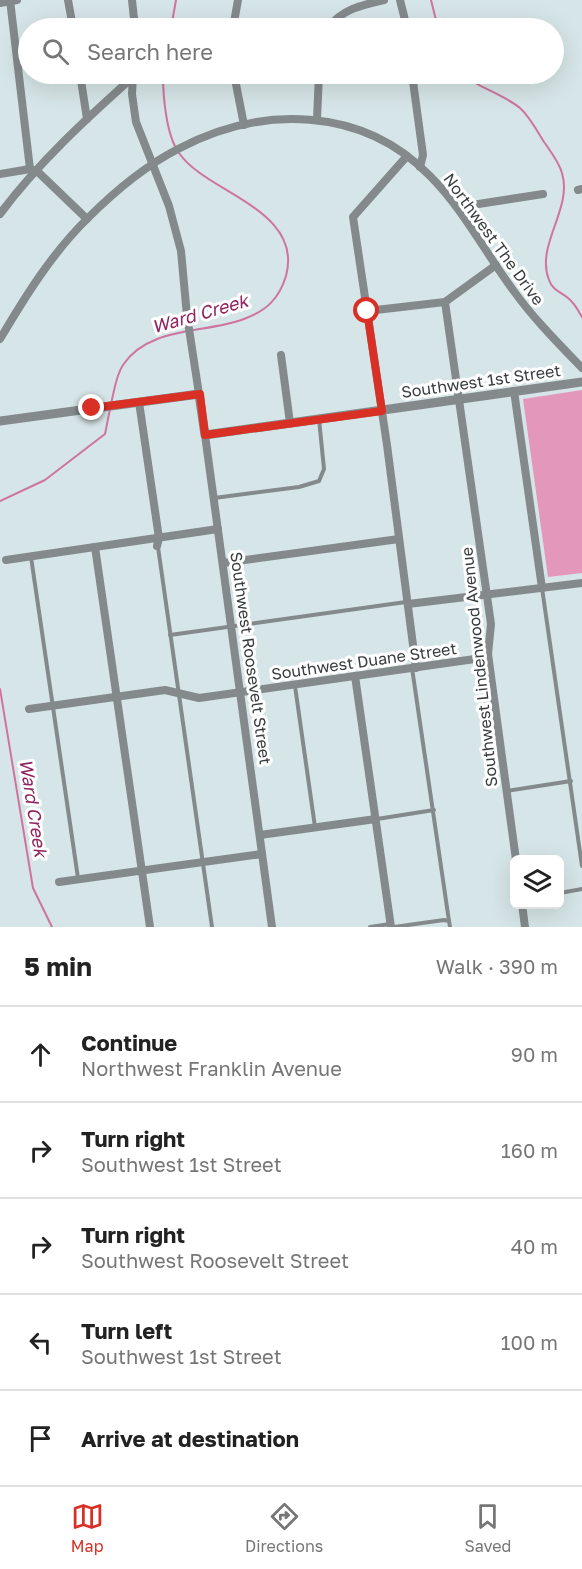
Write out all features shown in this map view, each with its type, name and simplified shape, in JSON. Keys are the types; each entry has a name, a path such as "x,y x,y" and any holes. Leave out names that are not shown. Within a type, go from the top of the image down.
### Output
{"street":[{"path":"0,3 12,0 18,49"},
{"path":"69,0 72,18"},
{"path":"132,0 134,18"},
{"path":"234,18 238,0"},
{"path":"337,18 349,10 384,0"},
{"path":"400,0 404,18"},
{"path":"22,84 33,170 87,219"},
{"path":"82,84 87,119"},
{"path":"0,214 33,170 124,84"},
{"path":"0,421 200,394 175,227 134,115 133,84"},
{"path":"236,84 244,125"},
{"path":"317,119 319,84"},
{"path":"413,84 423,155 420,167"},
{"name":"Northwest The Drive","path":"0,339 45,269 87,219 153,164 194,141 244,125 286,119 317,119 364,130 407,156 430,176 459,210 530,312 582,368"},
{"path":"407,156 353,218 382,411 414,668"},
{"path":"0,174 33,170"},
{"path":"459,210 472,205 543,195"},
{"path":"367,311 445,302 496,265"},
{"name":"Southwest Lindenwood Avenue","path":"445,302 490,624 488,654 515,855"},
{"path":"281,355 290,423"},
{"name":"Southwest 1st Street","path":"205,435 582,382"},
{"path":"514,391 542,588"},
{"name":"Southwest Roosevelt Street","path":"200,394 272,927"},
{"path":"139,402 158,542"},
{"path":"6,560 95,547 158,542 218,529"},
{"path":"223,563 399,539"},
{"path":"95,547 150,927"},
{"path":"407,603 582,583"},
{"name":"Southwest Duane Street","path":"29,709 165,690 199,698 476,659 488,654"},
{"path":"355,676 392,926"},
{"path":"260,836 376,819"},
{"path":"59,882 262,854"},
{"path":"523,909 525,927"}],"lane":[{"path":"214,498 300,488 319,481 324,469 319,419"},
{"path":"158,542 212,927"},
{"path":"31,556 79,879"},
{"path":"542,588 582,866"},
{"path":"170,635 407,603"},
{"path":"414,668 450,927"},
{"path":"295,684 315,828"},
{"path":"506,791 571,781"},
{"path":"376,819 434,810"},
{"path":"564,892 582,890"},
{"path":"370,927 448,921"}],"shaded area":[{"path":"582,390 582,573 548,577 523,399"}],"waterway":[{"name":"Ward Creek","path":"173,18 176,0"},
{"path":"431,0 436,18"},
{"name":"Ward Creek","path":"111,404 121,369 134,352 162,337 228,324 252,316 271,303 280,291 286,276 288,253 281,234 267,218 192,167 179,153 168,126 164,84"},
{"path":"477,84 520,108 559,165 564,186 563,200 550,240 546,267 551,284 575,305 582,317"},
{"name":"Ward Creek","path":"0,501 45,480 105,434 110,409"},
{"name":"Ward Creek","path":"0,689 33,888 52,927"}],"route":[{"path":"92,408 200,394 205,435 382,411 367,311"}]}
